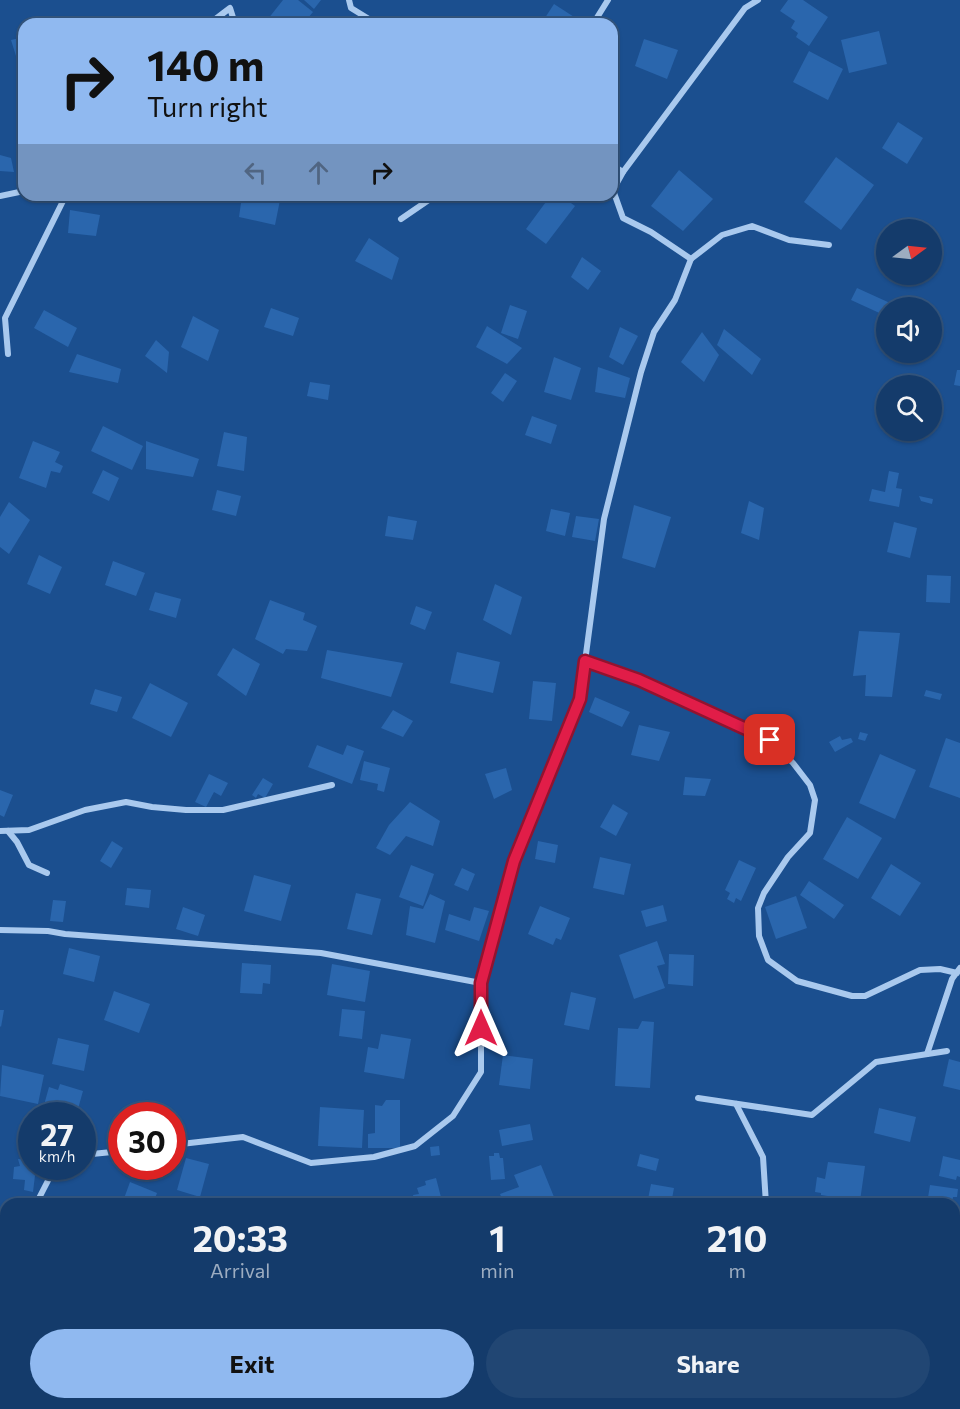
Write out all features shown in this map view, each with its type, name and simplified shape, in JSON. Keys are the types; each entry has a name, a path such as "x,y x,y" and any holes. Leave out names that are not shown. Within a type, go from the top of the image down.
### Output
{"street":[{"path":"348,0 351,8 366,18"},
{"path":"597,18 608,0"},
{"path":"618,181 745,8 758,0"},
{"path":"217,18 230,8 233,18"},
{"path":"618,169 623,172"},
{"path":"0,196 18,192"},
{"path":"8,354 5,318 63,201"},
{"path":"401,219 427,201"},
{"path":"617,201 623,218 651,232 691,259"},
{"path":"186,1143 243,1137 311,1163 374,1157 415,1146 453,1116 481,1072 481,983 514,861 580,699 604,519 640,372 654,332 675,300 691,259 722,236 752,226 789,240 829,245"},
{"path":"585,661 639,680 770,740 793,763 810,785 815,800 810,833 788,857 764,893 758,908 759,936 768,960 796,981 852,996 865,996 920,970 958,970"},
{"path":"0,831 29,830 85,810 126,802 186,810 223,810 332,785"},
{"path":"8,831 17,842 29,865 47,873"},
{"path":"0,930 48,931 321,953 481,983"},
{"path":"927,1054 952,979 958,970"},
{"path":"698,1098 812,1115 876,1062 947,1051"},
{"path":"735,1104 763,1157 766,1198"},
{"path":"39,1198 48,1180"}],"building":[{"path":"283,0 298,0 313,12 308,18 269,18"},
{"path":"304,0 321,0 314,9"},
{"path":"788,0 803,0 828,17 809,46 796,37 798,33 791,28 795,21 780,11"},
{"path":"554,4 576,18 545,18"},
{"path":"879,31 887,64 849,73 841,40"},
{"path":"18,38 18,56 16,56 11,40"},
{"path":"644,39 678,50 667,79 635,66"},
{"path":"809,51 843,69 828,100 793,82"},
{"path":"898,122 923,138 907,164 882,148"},
{"path":"0,155 11,158 14,172 0,171"},
{"path":"836,157 874,185 841,230 804,202"},
{"path":"679,170 713,199 683,231 651,206"},
{"path":"241,201 280,201 275,225 239,217"},
{"path":"547,201 568,201 575,206 546,244 526,229"},
{"path":"70,210 100,215 96,236 68,233"},
{"path":"369,238 399,258 392,280 355,261"},
{"path":"582,257 601,271 588,290 571,277"},
{"path":"857,288 877,297 876,311 851,300"},
{"path":"510,305 527,311 518,339 501,333"},
{"path":"271,308 299,318 293,336 264,327"},
{"path":"44,310 77,328 68,347 34,328"},
{"path":"193,316 219,330 208,361 181,347"},
{"path":"487,326 522,348 507,364 476,347"},
{"path":"620,327 638,336 623,365 609,357"},
{"path":"724,329 761,359 752,375 717,345"},
{"path":"702,332 719,355 704,382 681,362"},
{"path":"156,340 169,352 167,373 145,356"},
{"path":"77,354 121,369 118,383 69,372"},
{"path":"554,357 581,368 571,400 544,392"},
{"path":"598,367 630,378 625,398 595,392"},
{"path":"957,370 960,370 960,386 954,385"},
{"path":"505,373 517,381 503,402 491,393"},
{"path":"310,382 330,385 328,400 307,396"},
{"path":"532,416 557,425 551,444 525,435"},
{"path":"103,426 143,446 132,470 91,451"},
{"path":"224,432 247,437 244,471 217,466"},
{"path":"33,441 60,452 55,462 63,466 60,473 51,471 46,488 19,478"},
{"path":"146,441 199,459 193,477 146,469"},
{"path":"103,470 119,478 109,501 92,493"},
{"path":"889,471 899,473 896,488 902,489 899,507 869,501 872,489 885,492"},
{"path":"217,490 241,496 236,516 212,510"},
{"path":"919,496 933,499 932,504 921,501"},
{"path":"749,501 764,508 759,540 741,533"},
{"path":"9,502 30,520 9,554 0,547 0,517"},
{"path":"634,505 671,517 655,568 622,558"},
{"path":"551,509 570,513 565,536 546,531"},
{"path":"388,516 417,521 413,540 385,536"},
{"path":"576,516 599,519 595,541 572,537"},
{"path":"894,522 917,528 910,558 887,552"},
{"path":"39,555 62,567 50,594 27,584"},
{"path":"113,561 145,573 136,596 105,585"},
{"path":"927,575 951,576 950,603 926,602"},
{"path":"495,584 522,597 511,635 483,620"},
{"path":"155,592 181,599 176,618 149,610"},
{"path":"270,600 305,613 303,620 317,626 307,651 286,649 283,654 255,639"},
{"path":"416,606 432,612 425,630 410,624"},
{"path":"859,631 900,633 892,697 865,696 866,675 853,676"},
{"path":"233,648 260,664 246,696 217,675"},
{"path":"327,650 403,663 391,697 321,678"},
{"path":"457,652 500,662 493,693 450,683"},
{"path":"533,681 556,683 552,721 529,719"},
{"path":"150,683 188,703 171,737 132,718"},
{"path":"95,689 122,697 117,712 90,704"},
{"path":"926,690 942,694 940,700 924,696"},
{"path":"595,697 630,712 622,727 589,712"},
{"path":"393,710 413,721 403,737 381,728"},
{"path":"639,725 670,732 659,761 631,755"},
{"path":"860,732 868,734 865,741 858,739"},
{"path":"840,736 842,740 851,738 853,742 835,752 829,742"},
{"path":"946,738 960,743 960,798 929,787"},
{"path":"317,745 343,755 347,745 364,751 352,784 308,767"},
{"path":"880,754 916,770 895,819 859,803"},
{"path":"364,761 390,768 384,792 377,790 378,784 360,780"},
{"path":"506,768 512,790 494,799 485,774"},
{"path":"209,774 228,783 221,796 214,792 206,807 195,802"},
{"path":"685,777 711,779 705,796 683,795"},
{"path":"263,778 273,784 265,798 258,794 256,798 252,795"},
{"path":"0,790 13,795 4,817 0,815"},
{"path":"410,802 440,821 433,846 406,836 390,855 376,848 389,825"},
{"path":"613,804 628,813 616,836 600,827"},
{"path":"847,817 882,838 858,879 823,859"},
{"path":"112,841 123,848 111,868 100,861"},
{"path":"538,841 558,845 555,863 535,859"},
{"path":"600,857 631,864 624,895 593,888"},
{"path":"739,860 756,868 741,901 736,898 734,903 727,899 730,893 725,890"},
{"path":"891,864 921,883 900,916 871,898"},
{"path":"411,865 434,874 423,906 399,897"},
{"path":"462,868 475,874 468,891 454,885"},
{"path":"254,875 291,885 281,921 244,911"},
{"path":"809,881 844,905 834,919 800,895"},
{"path":"127,888 151,890 149,908 125,905"},
{"path":"356,893 381,899 372,935 347,929"},
{"path":"430,894 445,901 435,943 406,935 410,906 423,909"},
{"path":"796,896 807,928 776,939 765,907"},
{"path":"53,900 66,901 63,922 50,921"},
{"path":"663,905 667,921 646,927 641,911"},
{"path":"540,906 570,918 561,940 556,938 553,945 528,934"},
{"path":"183,907 205,915 198,936 176,929"},
{"path":"474,907 489,911 479,941 445,930 449,914 470,921"},
{"path":"657,941 665,964 657,966 665,988 634,999 619,955"},
{"path":"69,948 100,956 94,982 63,974"},
{"path":"669,954 694,955 693,986 668,984"},
{"path":"242,963 271,965 270,984 263,983 262,994 240,993"},
{"path":"332,964 370,971 365,1002 327,995"},
{"path":"114,991 150,1004 139,1033 104,1020"},
{"path":"571,992 596,998 589,1030 564,1025"},
{"path":"342,1009 365,1011 362,1039 339,1036"},
{"path":"0,1010 4,1010 1,1027 0,1026"},
{"path":"642,1021 654,1022 650,1088 615,1086 618,1028 638,1029"},
{"path":"381,1034 411,1039 404,1079 364,1072 368,1047 378,1049"},
{"path":"58,1038 89,1045 84,1071 52,1064"},
{"path":"503,1055 533,1059 530,1089 499,1085"},
{"path":"949,1059 960,1062 960,1090 943,1086"},
{"path":"2,1065 44,1075 38,1102 0,1096"},
{"path":"60,1084 83,1091 80,1102 45,1102 49,1087 58,1090"},
{"path":"386,1100 400,1100 400,1148 368,1148 368,1134 375,1133 375,1105 382,1106"},
{"path":"320,1107 364,1110 362,1148 318,1146"},
{"path":"879,1108 916,1117 910,1142 874,1133"},
{"path":"530,1124 533,1140 502,1146 499,1130"},
{"path":"439,1146 440,1155 431,1156 430,1147"},
{"path":"494,1153 499,1153 500,1158 503,1158 505,1179 491,1180 489,1156 494,1156"},
{"path":"640,1154 659,1159 656,1171 637,1166"},
{"path":"943,1156 960,1160 960,1177 957,1176 956,1180 939,1176"},
{"path":"186,1158 209,1164 200,1197 177,1190 180,1180 186,1180"},
{"path":"828,1162 865,1166 860,1198 840,1198 815,1192 817,1177 825,1179"},
{"path":"541,1165 554,1197 502,1198 500,1194 519,1187 514,1175"},
{"path":"18,1166 18,1179 13,1179 14,1167"},
{"path":"436,1178 441,1198 414,1198 413,1195 419,1194 417,1188 426,1185 425,1181"},
{"path":"25,1180 34,1180 33,1192 24,1190"},
{"path":"130,1182 157,1193 155,1198 124,1198"},
{"path":"651,1184 674,1188 672,1198 648,1198"},
{"path":"930,1185 958,1189 957,1197 928,1198"}],"route":[{"path":"481,1028 481,983 514,861 580,699 585,661 639,680 770,740"}]}
